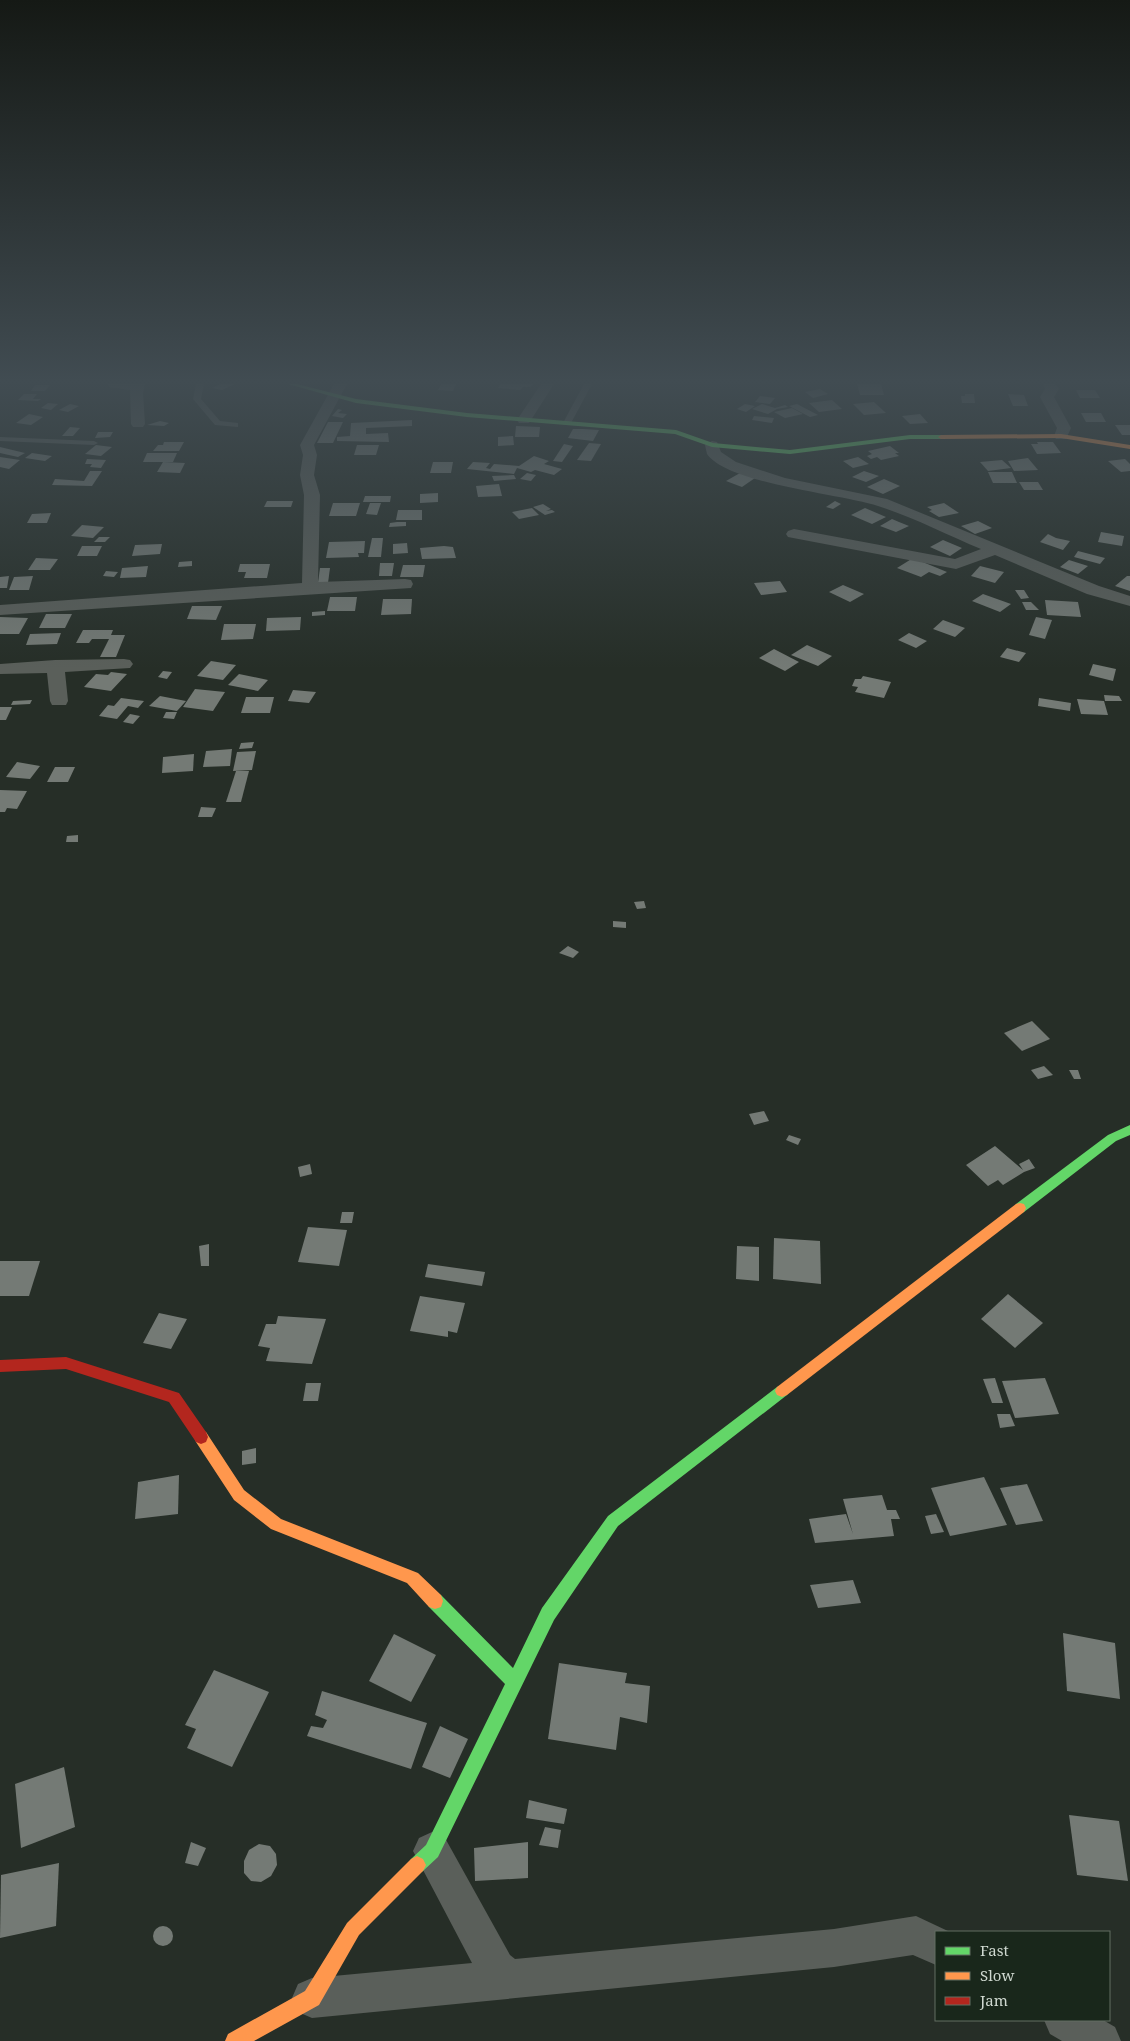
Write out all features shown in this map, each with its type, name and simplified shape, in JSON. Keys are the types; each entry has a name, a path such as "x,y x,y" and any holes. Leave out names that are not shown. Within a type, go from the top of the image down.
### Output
{"street":[{"path":"308,479 312,495 310,586"},
{"path":"774,479 882,502 1093,590 1130,601"},
{"path":"794,534 956,564 995,550"},
{"path":"0,610 136,602 310,586 405,584"},
{"path":"0,669 55,665 124,664"},
{"path":"55,665 58,701"},
{"path":"312,1998 353,1929 432,1851 548,1614 613,1521 1112,1138 1130,1130"},
{"path":"0,1366 66,1363 174,1398 239,1495 276,1524 412,1578 515,1682"},
{"path":"432,1851 496,1969 509,1979"},
{"path":"235,2041 312,1998 834,1948 916,1935 935,1945"},
{"path":"1066,2021 1100,2041"}],"building":[{"path":"55,479 84,481 85,479 97,479 92,486 52,485"},
{"path":"493,479 513,479 494,481"},
{"path":"729,479 753,479 742,487 726,481"},
{"path":"858,479 872,479 866,482"},
{"path":"883,479 900,486 883,494 867,487"},
{"path":"991,479 1015,479 1017,483 993,483"},
{"path":"1019,482 1038,482 1043,490 1024,490"},
{"path":"499,484 502,496 478,497 476,486"},
{"path":"438,493 438,502 420,503 420,494"},
{"path":"365,496 391,496 390,502 363,502"},
{"path":"267,501 293,501 291,507 264,507"},
{"path":"835,501 841,504 833,509 826,507"},
{"path":"333,503 360,503 356,516 329,516"},
{"path":"370,503 381,503 377,515 366,514"},
{"path":"944,503 959,513 939,517 929,511 932,510 927,507"},
{"path":"543,504 551,509 546,511 552,510 555,512 545,515 533,507"},
{"path":"532,508 539,515 519,519 512,512"},
{"path":"865,508 886,517 872,524 851,515"},
{"path":"398,510 422,510 422,520 396,520"},
{"path":"51,513 47,523 27,523 32,514"},
{"path":"892,519 909,526 896,532 880,526"},
{"path":"978,521 992,528 975,534 961,526"},
{"path":"406,522 406,526 389,527 390,523"},
{"path":"82,525 104,527 93,538 71,536"},
{"path":"1101,532 1124,536 1122,546 1098,542"},
{"path":"1048,534 1070,541 1063,550 1040,542"},
{"path":"99,537 110,537 105,542 94,542"},
{"path":"372,538 383,538 381,557 368,557"},
{"path":"943,540 962,548 950,556 930,547"},
{"path":"365,541 364,553 358,553 359,557 326,558 329,542"},
{"path":"407,543 408,553 393,554 393,544"},
{"path":"162,544 160,554 132,556 135,545"},
{"path":"82,546 102,546 97,556 77,556"},
{"path":"453,547 456,558 422,559 420,548"},
{"path":"1078,551 1105,558 1100,564 1074,557"},
{"path":"36,558 58,559 50,570 28,570"},
{"path":"913,558 947,572 940,576 929,572 921,577 897,568"},
{"path":"1069,560 1088,566 1078,574 1060,567"},
{"path":"192,561 192,566 178,567 179,562"},
{"path":"380,563 394,563 392,576 379,576"},
{"path":"240,564 270,564 267,578 244,578 246,572 238,572"},
{"path":"403,565 425,565 423,577 400,577"},
{"path":"148,566 146,577 120,578 122,568"},
{"path":"980,566 1004,572 995,583 971,576"},
{"path":"320,568 330,568 328,583 318,583"},
{"path":"106,571 118,572 114,577 103,576"},
{"path":"9,576 7,588 0,588 0,577"},
{"path":"33,576 29,590 9,590 14,577"},
{"path":"1127,576 1130,576 1130,591 1115,586"},
{"path":"780,581 787,592 761,595 754,583"},
{"path":"843,585 864,594 850,602 829,592"},
{"path":"1015,590 1024,590 1029,598 1021,599"},
{"path":"983,594 1011,604 1000,612 972,601"},
{"path":"330,597 357,597 355,611 327,611"},
{"path":"383,599 412,599 411,614 381,615"},
{"path":"1045,600 1078,602 1081,617 1047,615"},
{"path":"1022,602 1031,602 1039,610 1026,610"},
{"path":"192,606 222,606 216,620 187,619"},
{"path":"325,611 325,615 312,616 312,612"},
{"path":"46,614 72,614 65,628 39,628"},
{"path":"0,617 28,618 19,634 0,634"},
{"path":"301,617 300,630 266,631 267,618"},
{"path":"1036,617 1052,620 1045,639 1029,635"},
{"path":"943,620 965,628 955,637 933,629"},
{"path":"224,624 256,624 253,639 221,640"},
{"path":"83,630 113,630 111,635 125,635 116,657 100,657 109,639 92,639 89,643 76,643"},
{"path":"61,633 57,644 26,645 30,634"},
{"path":"909,633 927,641 916,648 898,640"},
{"path":"807,645 832,656 818,666 791,655"},
{"path":"1007,648 1026,653 1019,662 1000,657"},
{"path":"774,649 799,662 785,671 759,658"},
{"path":"211,661 236,665 223,680 197,676"},
{"path":"1093,664 1116,669 1113,681 1089,675"},
{"path":"163,671 172,672 167,679 158,677"},
{"path":"111,672 127,674 111,691 84,687 96,674 108,675"},
{"path":"239,674 268,680 258,691 228,685"},
{"path":"863,676 891,682 884,698 855,692 858,687 852,686 855,679 861,679"},
{"path":"195,689 225,692 213,711 183,707"},
{"path":"293,690 316,692 309,703 288,701"},
{"path":"1104,695 1119,696 1122,701 1105,701"},
{"path":"160,696 186,701 177,711 149,706"},
{"path":"246,697 274,697 270,713 241,713"},
{"path":"121,698 144,701 138,708 128,706 117,719 99,716 108,705 114,706"},
{"path":"1039,698 1071,703 1070,711 1038,706"},
{"path":"1077,699 1104,701 1108,715 1081,714"},
{"path":"32,700 30,704 11,705 13,701"},
{"path":"0,707 12,707 6,720 0,720"},
{"path":"166,712 177,712 174,719 163,718"},
{"path":"130,714 140,716 133,724 123,722"},
{"path":"254,742 252,748 239,749 241,743"},
{"path":"232,749 230,766 203,767 206,751"},
{"path":"256,751 252,770 233,771 237,752"},
{"path":"194,754 193,771 162,773 163,757"},
{"path":"17,762 40,766 30,779 6,777"},
{"path":"55,767 75,767 68,782 47,782"},
{"path":"236,771 249,771 241,802 226,802"},
{"path":"0,790 27,791 17,809 7,808 5,812 0,812"},
{"path":"201,807 216,808 212,817 198,817"},
{"path":"78,835 78,842 66,842 67,836"},
{"path":"644,901 646,908 637,909 634,902"},
{"path":"613,921 626,922 626,928 613,927"},
{"path":"568,946 579,952 573,958 559,953"},
{"path":"1032,1021 1050,1039 1022,1051 1004,1033"},
{"path":"1044,1066 1053,1075 1038,1079 1031,1070"},
{"path":"1069,1070 1078,1070 1081,1079 1074,1079"},
{"path":"764,1111 769,1121 754,1125 749,1114"},
{"path":"789,1135 801,1139 798,1145 786,1140"},
{"path":"995,1146 1023,1170 1019,1164 1029,1159 1035,1168 1024,1172 1003,1185 998,1180 988,1186 966,1165"},
{"path":"310,1164 312,1174 300,1177 298,1167"},
{"path":"342,1212 354,1212 352,1223 340,1223"},
{"path":"308,1227 347,1230 339,1266 298,1262"},
{"path":"774,1238 820,1241 821,1284 773,1279"},
{"path":"209,1244 209,1266 201,1266 199,1246"},
{"path":"737,1246 759,1247 759,1281 736,1279"},
{"path":"0,1261 40,1261 29,1296 0,1296"},
{"path":"428,1264 485,1272 482,1286 425,1277"},
{"path":"1008,1294 1043,1323 1015,1348 981,1319"},
{"path":"420,1296 465,1303 457,1333 448,1331 448,1337 410,1331"},
{"path":"159,1313 187,1319 171,1349 143,1343"},
{"path":"278,1316 326,1319 312,1364 266,1361 270,1348 258,1346 266,1324 276,1324"},
{"path":"995,1378 1003,1403 992,1403 983,1379"},
{"path":"1045,1378 1059,1414 1015,1418 1002,1381"},
{"path":"306,1383 321,1383 318,1401 303,1401"},
{"path":"997,1414 1010,1414 1015,1426 1000,1428"},
{"path":"256,1448 256,1463 242,1465 242,1451"},
{"path":"179,1475 178,1514 135,1519 138,1482"},
{"path":"984,1477 1007,1525 950,1536 931,1488"},
{"path":"1027,1484 1043,1521 1016,1525 1000,1488"},
{"path":"882,1495 887,1510 896,1510 900,1519 891,1519 894,1536 815,1543 809,1519 846,1514 853,1534 843,1499"},
{"path":"936,1514 944,1532 931,1534 925,1516"},
{"path":"853,1580 861,1603 818,1608 810,1585"},
{"path":"1063,1633 1115,1643 1120,1699 1067,1691"},
{"path":"394,1634 436,1655 411,1702 369,1681"},
{"path":"559,1663 627,1673 625,1683 650,1686 647,1723 620,1717 616,1750 548,1739"},
{"path":"214,1670 269,1692 232,1767 187,1748 196,1729 185,1725"},
{"path":"322,1691 427,1723 411,1769 307,1736 311,1726 323,1728 327,1720 315,1715"},
{"path":"440,1726 468,1739 450,1778 422,1767"},
{"path":"64,1767 75,1827 21,1848 15,1784"},
{"path":"529,1800 567,1809 564,1824 526,1818"},
{"path":"1069,1815 1119,1821 1128,1881 1077,1875"},
{"path":"545,1827 561,1830 558,1848 539,1845"},
{"path":"191,1842 206,1848 198,1866 185,1863"},
{"path":"528,1842 528,1878 475,1881 474,1848"},
{"path":"259,1844 270,1846 276,1854 277,1865 271,1876 261,1882 251,1881 244,1873 244,1861 249,1850"},
{"path":"59,1863 56,1926 0,1938 1,1875"},
{"path":"163,1926 170,1929 173,1936 170,1943 163,1946 156,1943 153,1936 156,1929"}],"traffic: fast":[{"path":"1020,1208 1112,1138 1130,1130"},
{"path":"417,1865 432,1851 548,1614 613,1521 782,1391"},
{"path":"435,1601 515,1682"}],"traffic: slow":[{"path":"782,1391 1020,1208"},
{"path":"201,1437 239,1495 276,1524 412,1578 435,1601"},
{"path":"235,2041 312,1998 353,1929 417,1865"}],"traffic: jam":[{"path":"0,1366 66,1363 174,1397 201,1437"}]}
